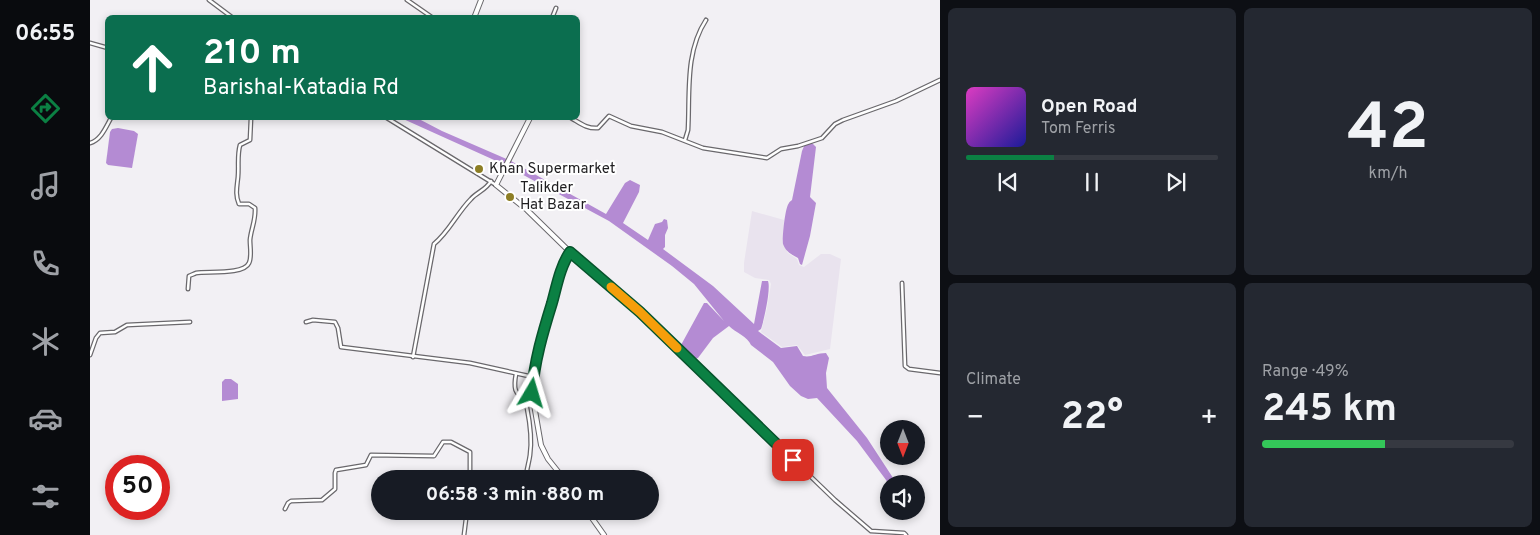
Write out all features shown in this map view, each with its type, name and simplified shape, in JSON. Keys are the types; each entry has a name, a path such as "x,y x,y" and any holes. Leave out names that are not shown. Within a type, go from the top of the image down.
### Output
{"main road":[{"path":"475,15 481,0"},
{"path":"529,120 496,185 527,210 570,252 558,278 533,377 532,393 541,445 548,459 557,470"},
{"path":"594,520 604,535"}],"street":[{"path":"209,0 229,15"},
{"path":"407,0 429,15"},
{"path":"553,15 556,8"},
{"path":"685,140 688,130 693,45 699,30 706,20"},
{"path":"90,43 105,47"},
{"path":"574,120 586,127 598,128 609,116 631,126 662,132 703,148 767,158 781,150 822,138 835,124 843,120 896,101 940,80"},
{"path":"90,143 96,142 110,120"},
{"path":"188,289 189,276 196,273 242,270 250,262 255,208 249,204 239,204 236,187 240,145 250,140 251,120"},
{"path":"390,120 496,185"},
{"path":"413,357 434,244 443,237 450,224 472,198 487,188 491,181"},
{"path":"570,252 640,312 835,500 871,531 904,533 906,535"},
{"path":"902,283 905,366 909,369 940,373"},
{"path":"306,322 313,320 334,322 338,328 341,347 470,363 533,377"},
{"path":"90,355 96,338 100,333 115,332 126,326 190,322"},
{"path":"516,374 514,386 516,394 526,405 528,414 530,454 527,470"},
{"path":"285,509 291,501 323,499 335,489 336,470 366,465 371,456 434,456 443,442 451,442 470,452 470,470"},
{"path":"464,535 466,520"}],"shaded area":[{"path":"405,120 421,120 511,161 606,214 625,183 630,180 640,185 639,192 623,223 648,240 655,224 662,222 664,219 667,220 668,228 663,249 713,286 754,324 762,281 768,281 769,291 765,312 761,329 758,331 781,348 797,346 803,356 826,353 829,358 826,373 827,388 867,438 880,458 880,465 885,465 891,475 882,475 857,441 817,398 808,399 801,396 790,386 773,362 729,326 713,338 698,358 695,359 687,355 681,345 704,303 707,303 724,321 694,284 609,221 503,164"},
{"path":"118,128 134,131 138,134 132,168 108,165 106,163 110,132 112,129"},
{"path":"812,143 816,147 810,197 816,203 802,265 798,258 784,247 783,230 786,210 792,200 802,151 805,144"},
{"path":"752,211 784,220 783,244 788,253 797,259 799,265 804,267 821,254 830,254 841,259 830,349 805,355 797,345 782,347 761,332 771,284 769,280 755,278 744,272"},
{"path":"225,379 231,379 238,384 238,399 222,401 222,382"}],"slow traffic":[{"path":"611,287 677,348"}],"place":[{"name":"Khan Supermarket","path":"479,169"},
{"name":"Talikder Hat Bazar","path":"510,197"}],"route":[{"path":"532,393 533,377 542,335 558,278 570,252 640,312 793,460"}]}
